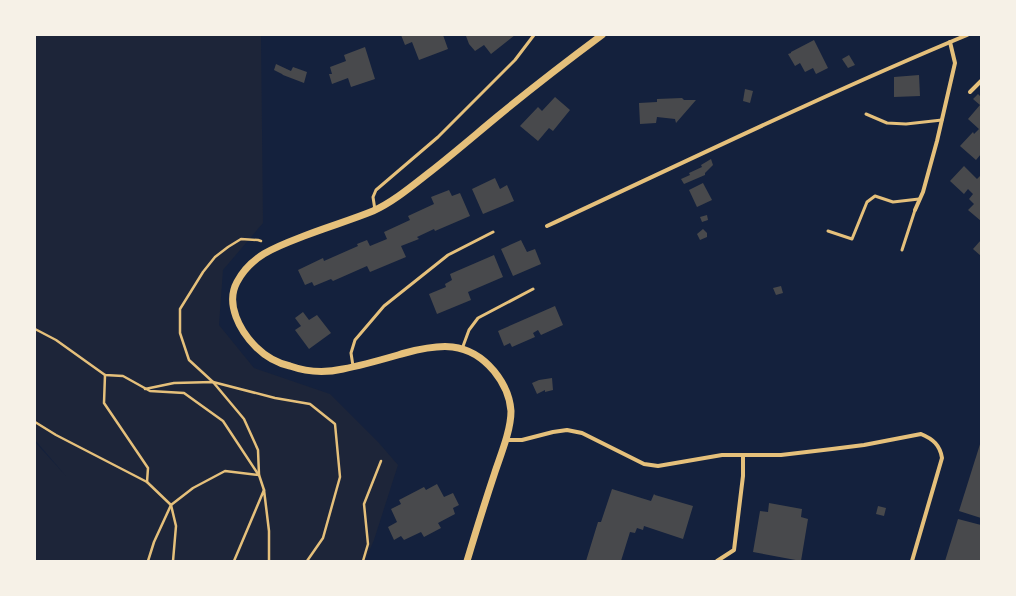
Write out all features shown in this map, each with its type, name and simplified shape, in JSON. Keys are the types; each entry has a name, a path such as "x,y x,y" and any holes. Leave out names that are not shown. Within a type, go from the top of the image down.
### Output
{"street":[{"path":"467,561 506,440 511,411 507,394 500,378 490,365 477,355 462,349 448,346 431,346 341,370 307,371 287,366 271,359 257,348 245,335 233,306 232,294 237,282 247,268 257,258 273,247 375,210 418,181 551,73 602,35"},
{"path":"547,226 967,35"},
{"path":"915,210 923,192 942,120 955,62 950,42"},
{"path":"970,92 981,80"},
{"path":"506,440 522,440 567,430 582,433 644,464 658,466 722,455 781,455 832,450 921,434 929,437 936,443 941,451 942,458 912,561"},
{"path":"717,561 734,550 743,476 743,455"}],"lane":[{"path":"375,210 372,198 376,190 438,137 488,85 515,60 534,35"},
{"path":"866,114 887,123 906,124 942,120"},
{"path":"828,231 852,239 867,202 874,196 893,202 919,200"},
{"path":"902,250 915,210"},
{"path":"353,367 351,353 355,340 384,306 448,255 493,232"},
{"path":"462,349 469,330 478,318 533,289"}],"path":[{"path":"258,475 258,450 244,419 213,382 189,360 180,333 180,309 203,272 215,257 228,246 241,239 258,240 273,247"},
{"path":"35,329 56,340 105,375 123,376 150,391 184,393 223,421 258,475 264,490 269,531 269,561"},
{"path":"105,375 104,404 148,468 148,482"},
{"path":"145,389 174,383 213,382 275,398 310,404 335,424 340,477 323,538 307,561"},
{"path":"35,422 148,482 171,505 176,526 173,561"},
{"path":"363,561 368,544 364,504 381,461"},
{"path":"148,561 154,542 171,505 194,488 225,471 258,475"},
{"path":"234,561 264,490"}],"shaded area":[{"path":"35,35 261,35 263,223 223,270 219,325 254,368 330,394 379,443 398,465 374,540 365,561 35,561 35,442 66,476 35,440"}],"building":[{"path":"401,35 443,35 448,49 419,60 412,42 405,45"},
{"path":"515,35 491,54 484,45 475,51 469,44 466,36"},
{"path":"814,40 828,68 816,74 813,68 805,72 800,63 795,66 788,54"},
{"path":"365,47 375,79 351,87 348,78 332,84 329,74 332,74 330,67 346,61 344,55"},
{"path":"849,55 855,65 848,68 842,59"},
{"path":"276,64 291,71 293,67 307,72 304,83 274,70"},
{"path":"919,75 920,96 894,97 894,77"},
{"path":"745,89 753,91 750,103 743,101"},
{"path":"978,94 981,97 981,154 976,160 960,146 973,132 974,134 979,129 968,119 980,105 973,99"},
{"path":"555,97 570,110 553,131 549,128 538,141 520,126 538,107 542,111"},
{"path":"682,98 684,100 696,100 676,123 675,119 657,117 656,123 640,124 639,103 657,102 657,99"},
{"path":"711,159 713,165 705,173 705,175 684,184 681,179 690,175 689,173 702,167 701,165"},
{"path":"964,166 977,179 981,175 981,221 968,210 974,204 969,199 973,194 968,189 964,194 950,181"},
{"path":"495,178 500,189 507,185 514,201 483,214 472,189"},
{"path":"703,183 712,200 697,207 689,190"},
{"path":"449,190 452,196 460,193 470,216 435,231 434,229 417,237 419,239 401,246 406,257 370,272 367,266 333,281 331,279 314,286 312,282 305,285 298,270 323,258 324,261 358,246 357,244 367,240 370,246 387,239 384,232 410,220 408,216 434,204 431,197"},
{"path":"707,215 708,220 702,222 700,217"},
{"path":"703,229 707,233 707,237 700,240 697,234"},
{"path":"521,240 527,252 535,249 541,264 513,276 501,249"},
{"path":"981,240 981,256 973,249"},
{"path":"494,255 503,277 468,292 471,300 437,314 429,294 446,287 445,284 452,280 450,274"},
{"path":"781,286 783,293 776,295 773,288"},
{"path":"555,306 563,325 541,335 538,330 533,333 535,337 512,347 510,343 504,346 498,331"},
{"path":"303,312 309,320 317,315 331,333 309,349 295,330 301,326 295,318"},
{"path":"552,378 553,390 545,392 545,390 537,394 532,383 539,380"},
{"path":"981,441 981,518 959,511"},
{"path":"437,484 444,497 453,493 459,505 453,508 455,514 438,523 441,528 424,537 421,532 404,540 401,536 394,540 388,527 397,522 391,509 401,504 399,500 424,487 426,490"},
{"path":"612,489 651,501 654,494 693,506 683,539 644,526 643,530 637,528 635,533 630,532 621,561 586,561 598,522 601,522"},
{"path":"769,503 802,509 801,517 808,519 801,561 753,552 760,511 768,512"},
{"path":"878,506 886,508 884,516 876,514"},
{"path":"958,519 981,525 981,561 945,561"}]}
